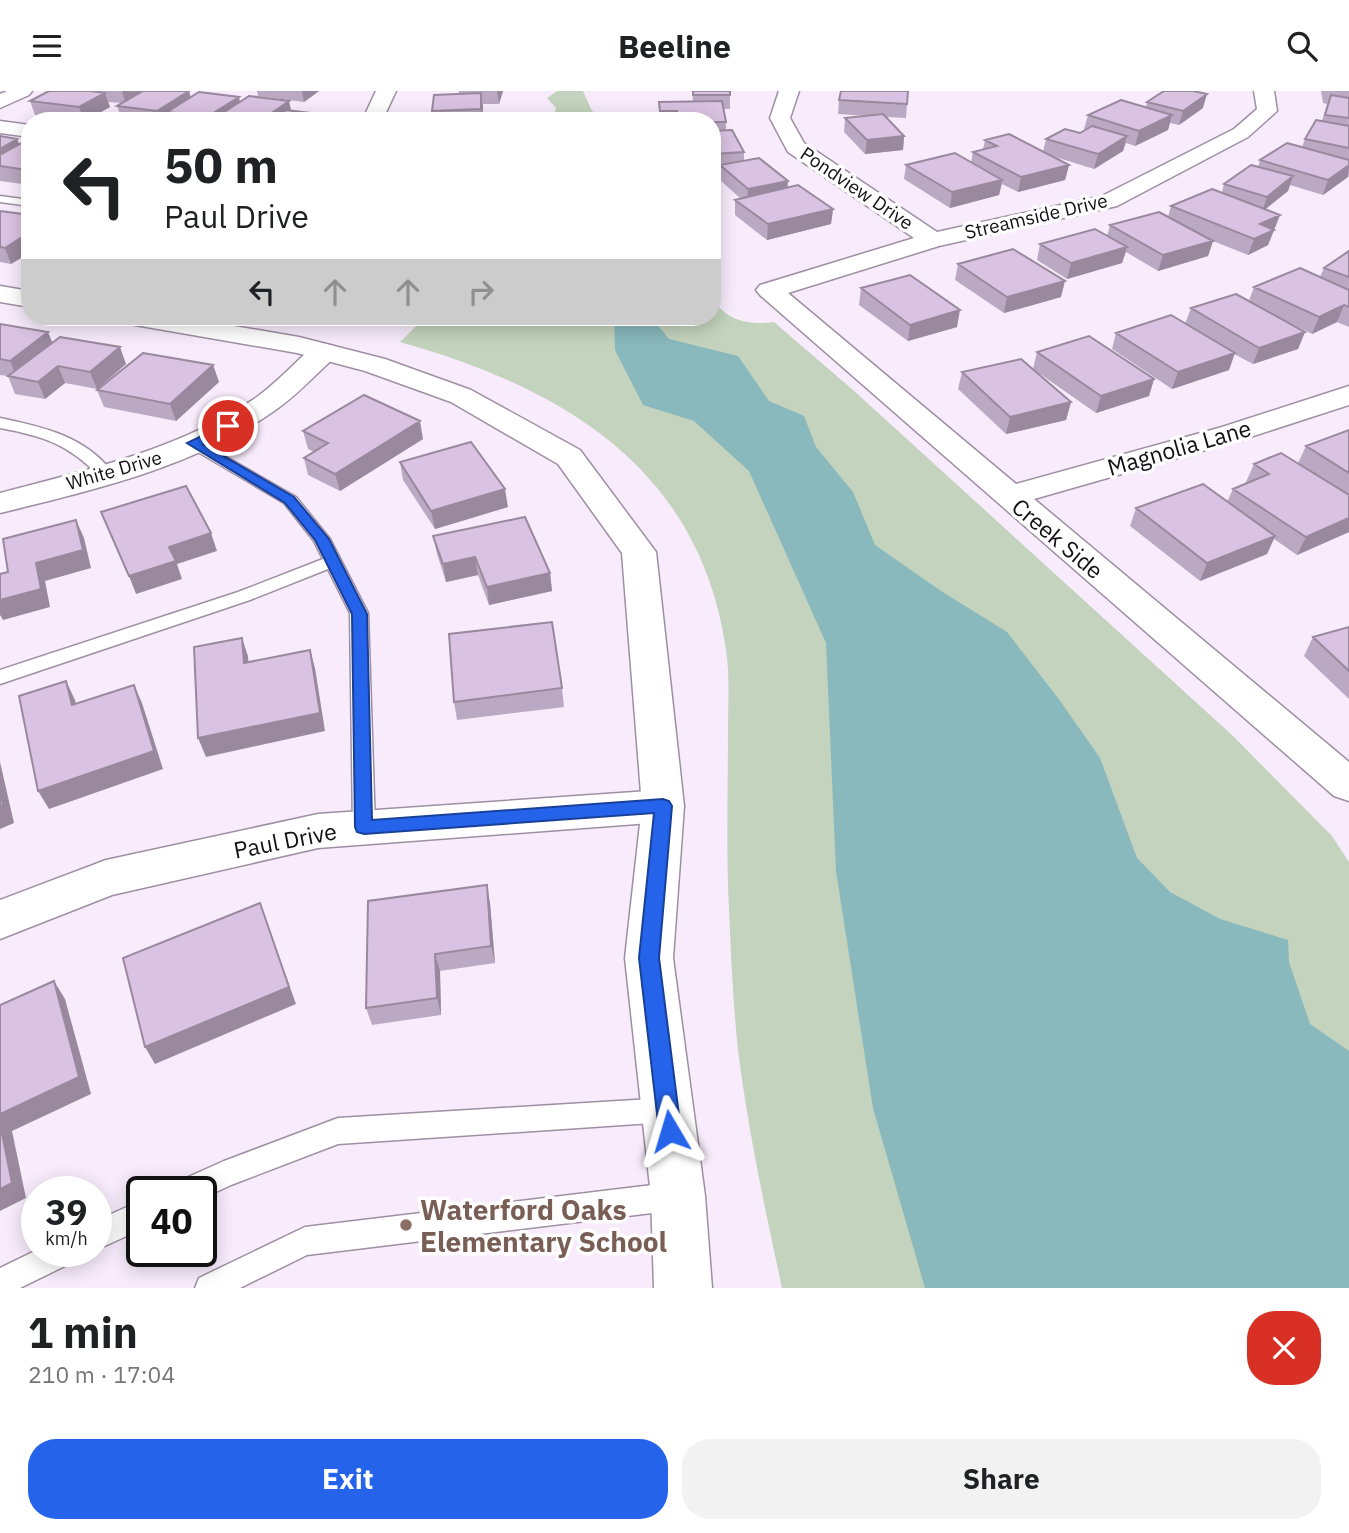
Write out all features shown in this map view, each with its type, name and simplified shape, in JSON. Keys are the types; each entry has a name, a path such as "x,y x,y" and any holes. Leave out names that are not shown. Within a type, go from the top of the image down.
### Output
{"street":[{"path":"0,102 22,91"},
{"path":"376,112 386,91"},
{"name":"Pondview Drive","path":"789,91 780,118 796,147 933,240"},
{"name":"Streamside Drive","path":"769,290 933,240 1109,201 1241,133 1267,111 1264,91"},
{"path":"0,127 21,130"},
{"name":"Creek Side","path":"769,290 1349,785"},
{"path":"0,294 21,298"},
{"path":"201,326 265,338 375,365 461,396 569,457 639,552 663,806 649,958 678,1196 683,1288"},
{"name":"White Drive","path":"0,503 164,457 265,404 324,352"},
{"name":"Magnolia Lane","path":"1008,496 1233,433 1349,395"},
{"name":"Paul Drive","path":"0,920 106,878 318,831 663,806"}],"lane":[{"path":"0,199 21,202"},
{"path":"0,423 56,436 73,444 85,451 105,474"},
{"path":"193,443 290,500 322,539 359,614 364,827"},
{"path":"0,677 244,596 333,561"},
{"path":"217,1177 338,1131 668,1109"},
{"path":"209,1288 305,1241 678,1196"},
{"path":"0,1283 32,1267"}],"shaded area":[{"path":"557,91 583,91 594,112 555,112 556,108 547,98"},
{"path":"721,309 746,322 774,322 853,390 1232,735 1332,836 1349,862 1349,1288 782,1288 752,1140 738,1050 728,887 728,669 711,586 687,532 654,485 614,445 568,412 516,384 460,361 400,342 416,326 721,326"},
{"path":"614,326 658,326 669,339 738,356 769,401 804,416 816,447 853,492 875,545 1007,632 1100,758 1137,858 1170,892 1220,919 1288,940 1289,962 1310,1024 1349,1051 1349,1288 925,1288 873,1108 836,871 826,643 749,471 694,421 643,405 615,350"}],"building":[{"path":"49,91 105,93 79,107 30,101"},
{"path":"143,91 189,91 157,111 117,106"},
{"path":"693,91 730,91 730,95 693,95"},
{"path":"841,91 908,91 907,104 839,100"},
{"path":"1164,91 1207,94 1183,111 1147,102"},
{"path":"199,92 239,97 215,112 167,112"},
{"path":"481,93 481,109 432,111 434,95"},
{"path":"1331,95 1349,98 1349,118 1325,115"},
{"path":"249,96 289,101 273,112 224,112"},
{"path":"1121,100 1172,115 1139,131 1088,115"},
{"path":"722,101 726,122 721,122 721,112 660,111 659,102"},
{"path":"883,114 904,136 867,140 845,118"},
{"path":"1316,120 1349,126 1349,148 1305,139"},
{"path":"1092,126 1127,136 1098,154 1046,139 1065,129 1080,133"},
{"path":"732,130 744,152 721,153 721,131"},
{"path":"1009,134 1069,165 1021,177 973,152 997,146 985,140"},
{"path":"0,136 17,139 0,149"},
{"path":"21,143 21,169 0,166 0,155"},
{"path":"1287,143 1349,160 1349,165 1328,180 1260,160"},
{"path":"955,153 1002,180 952,192 906,165"},
{"path":"759,158 788,181 748,189 721,165"},
{"path":"1251,165 1293,176 1267,197 1224,184"},
{"path":"798,185 833,209 768,224 735,200"},
{"path":"1212,189 1280,215 1260,224 1274,230 1254,239 1171,206"},
{"path":"0,211 21,214 21,238 5,248 0,247"},
{"path":"1159,212 1213,241 1163,255 1110,225"},
{"path":"1095,229 1127,247 1071,263 1040,244"},
{"path":"1013,249 1065,281 1007,297 958,264"},
{"path":"1349,251 1349,277 1324,268"},
{"path":"1300,268 1349,290 1349,307 1344,305 1319,317 1254,287"},
{"path":"910,275 960,310 910,325 861,288"},
{"path":"1236,294 1305,332 1259,348 1191,308"},
{"path":"1171,315 1235,353 1178,372 1116,333"},
{"path":"0,324 48,332 10,361 0,359"},
{"path":"1089,336 1154,379 1101,396 1037,352"},
{"path":"60,337 120,347 90,372 58,366 38,382 8,376"},
{"path":"143,353 213,365 170,404 97,390"},
{"path":"1021,359 1071,402 1010,417 962,372"},
{"path":"364,395 420,421 335,474 304,458 328,443 303,431"},
{"path":"1349,430 1349,473 1306,446"},
{"path":"471,442 505,489 431,511 400,462"},
{"path":"1281,453 1349,495 1349,518 1306,537 1233,489 1269,474 1254,464"},
{"path":"1203,484 1275,536 1207,563 1136,508"},
{"path":"186,486 211,533 169,547 176,561 129,576 101,512"},
{"path":"525,517 550,573 487,587 475,557 443,564 433,536"},
{"path":"76,520 83,550 36,563 41,589 0,600 0,574 8,572 3,539"},
{"path":"552,622 562,688 454,702 449,634"},
{"path":"1349,627 1349,671 1313,637"},
{"path":"242,638 244,663 310,650 320,713 198,738 194,647"},
{"path":"66,681 72,705 134,685 154,751 38,791 19,696"},
{"path":"487,885 491,946 435,954 437,998 366,1008 368,901"},
{"path":"260,903 289,987 145,1047 123,958"},
{"path":"54,981 79,1077 0,1114 0,1005"},
{"path":"0,1124 12,1183 0,1189"}],"place":[{"name":"Waterford Oaks Elementary School","path":"406,1225"}],"route":[{"path":"228,426 193,443 252,475 290,500 322,539 359,614 364,827 663,806 649,958 670,1131"}]}
